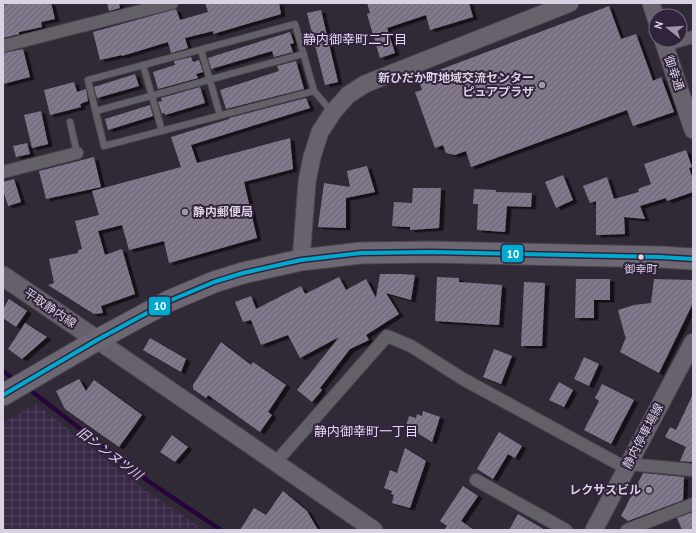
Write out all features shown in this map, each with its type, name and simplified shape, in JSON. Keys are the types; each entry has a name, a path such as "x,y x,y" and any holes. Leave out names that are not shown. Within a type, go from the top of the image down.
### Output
{"highway":[{"path":"9,392 97,340 168,301 214,282 243,273 301,260 361,253 400,252 693,259"}],"main road":[{"name":"平取静内線","path":"3,276 97,340"}],"street":[{"path":"3,46 172,3"},
{"path":"301,260 307,182 312,156 320,132 332,112 348,95 365,84 570,3"},
{"name":"御幸通","path":"666,48 693,130"},
{"path":"3,172 77,153"},
{"path":"276,462 387,336 411,346 463,379 627,466 693,470"},
{"path":"97,340 374,530"},
{"name":"静内停車場線","path":"594,530 693,342"},
{"path":"476,480 566,530"},
{"path":"627,530 693,504"}],"lane":[{"path":"314,91 104,146 88,80 295,24 314,91 332,112"},
{"path":"200,50 220,115"},
{"path":"96,111 304,54"},
{"path":"143,65 162,131"},
{"path":"70,122 77,153"}],"shaded area":[{"path":"36,404 142,488 204,530 3,530 3,423"}],"building":[{"path":"11,3 51,3 55,19 41,22 42,27 19,32 19,34 3,38 3,5"},
{"path":"107,3 119,3 120,8 109,11"},
{"path":"205,3 279,3 281,14 213,34 213,31 185,38 188,48 171,53 168,42 122,56 100,60 93,32 176,9 180,20 208,12"},
{"path":"367,3 469,3 473,17 430,30 426,15 387,28 395,53 380,58 367,14 370,13"},
{"name":"新ひだか町地域交流センター ピュアプラザ","path":"609,6 621,39 636,34 653,81 661,77 674,112 633,126 627,110 471,167 466,151 455,155 446,153 443,145 435,148 415,92 422,90 418,78"},
{"path":"321,10 338,82 325,85 307,13"},
{"path":"290,32 294,43 290,44 293,52 274,57 272,51 211,69 208,58"},
{"path":"23,49 30,77 3,84 3,53"},
{"path":"191,57 193,62 199,60 203,72 196,74 198,78 158,89 153,72 175,65 174,61"},
{"path":"296,61 304,89 226,109 220,90 279,71 277,66"},
{"path":"135,74 139,86 97,98 94,87"},
{"path":"74,82 77,92 86,89 88,101 80,104 81,107 50,115 44,90"},
{"path":"200,87 205,103 165,115 165,113 162,114 158,102 162,101 161,98"},
{"name":"静内郵便局","path":"306,98 310,108 191,145 197,163 290,138 293,169 244,182 257,238 169,263 164,241 129,250 122,225 98,231 105,255 122,249 135,294 101,306 103,313 94,314 48,285 54,283 49,259 78,253 78,250 82,249 75,221 99,215 92,191 181,167 171,137 229,118"},
{"path":"150,105 153,116 108,130 105,119"},
{"path":"41,111 48,144 32,148 24,115"},
{"path":"27,143 30,154 16,157 13,146"},
{"path":"686,150 692,167 689,168 693,180 693,192 667,201 666,198 640,206 645,219 624,217 625,234 596,235 596,201 590,203 583,186 607,177 614,199 639,192 638,189 651,184 644,164"},
{"path":"94,157 101,187 46,199 39,171"},
{"path":"367,166 375,192 346,198 346,228 318,227 324,183 350,187 347,171"},
{"path":"563,175 573,200 556,208 545,182"},
{"path":"14,179 21,202 8,206 3,190 3,182"},
{"path":"413,188 441,188 439,228 410,230 410,227 392,226 394,202 412,203"},
{"path":"474,189 496,190 496,192 532,193 531,207 507,206 505,232 477,230 478,204 473,204"},
{"path":"380,274 415,275 411,300 386,293 399,314 366,335 369,340 350,349 320,388 322,390 312,402 297,390 339,337 300,358 288,335 261,345 251,320 243,322 235,302 251,296 256,309 301,286 305,294 339,277 346,290 366,279 376,298"},
{"path":"437,277 459,278 459,282 502,285 499,325 435,321"},
{"path":"576,279 610,279 610,300 594,300 594,318 575,318"},
{"path":"654,279 693,280 693,303 659,373 620,352 626,337 618,310 634,305 651,303"},
{"path":"524,282 545,283 542,346 521,346"},
{"path":"9,299 27,311 16,327 3,318 3,309"},
{"path":"25,323 47,337 22,359 8,349"},
{"path":"150,338 186,359 181,372 143,350"},
{"path":"221,342 251,365 253,362 286,385 268,412 272,415 260,432 208,395 206,398 193,389 193,385"},
{"path":"494,349 512,356 501,384 483,377"},
{"path":"584,357 599,364 589,386 574,379"},
{"path":"79,379 86,391 94,380 142,415 119,447 65,409 56,391"},
{"path":"559,382 573,390 564,407 549,400"},
{"path":"602,384 634,400 611,444 584,430 599,401 595,398"},
{"path":"693,394 693,462 680,461 686,447 665,437 670,427 676,430"},
{"path":"423,411 440,417 432,442 406,426 409,416 416,418 417,414 422,416"},
{"path":"499,432 522,446 515,458 508,454 493,479 477,469"},
{"path":"172,435 188,447 175,462 160,452"},
{"path":"405,448 426,461 410,508 392,503 394,495 391,494 392,491 384,488 390,470 397,473"},
{"name":"レクサスビル","path":"643,473 684,477 683,500 628,521 621,516"},
{"path":"463,486 478,496 461,521 474,530 444,530 447,526 440,521"},
{"path":"283,491 307,511 318,530 240,530 254,508 266,515"},
{"path":"693,512 693,530 682,530 677,518"},
{"path":"518,514 545,530 509,530"}],"waterway":[{"name":"旧シンヌツ川","path":"3,371 16,381"},
{"name":"旧シンヌツ川","path":"26,387 148,481 221,530"}],"transit line":[{"name":"10","path":"3,395 97,340 169,301 214,282 243,273 301,260 361,253 432,252 693,259"}],"place":[{"name":"新ひだか町地域交流センター ピュアプラザ","path":"542,85"},
{"name":"静内郵便局","path":"185,212"},
{"name":"御幸町","path":"641,257"},
{"name":"レクサスビル","path":"649,490"}],"district":[{"name":"静内御幸町二丁目","path":"355,39"},
{"name":"静内御幸町一丁目","path":"366,431"}]}
